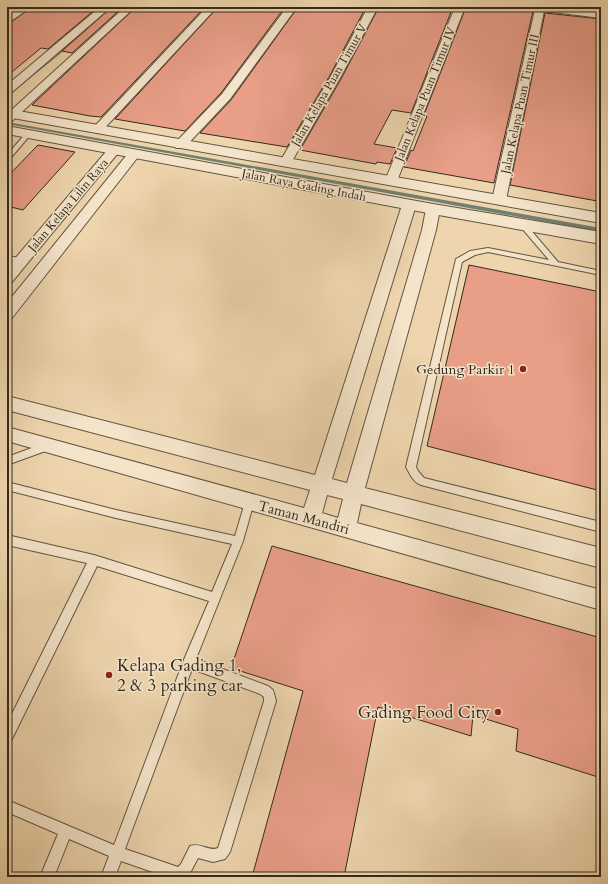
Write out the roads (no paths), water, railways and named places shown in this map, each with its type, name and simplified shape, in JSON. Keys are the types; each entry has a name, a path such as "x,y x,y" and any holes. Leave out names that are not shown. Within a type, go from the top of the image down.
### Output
{"street":[{"path":"7,21 26,7"},
{"path":"7,91 106,7"},
{"path":"9,119 130,7"},
{"path":"98,130 212,7"},
{"path":"180,145 192,134 245,73 292,7"},
{"name":"Jalan Kelapa Puan Timur V","path":"285,163 335,78 373,7"},
{"name":"Jalan Kelapa Puan Timur IV","path":"391,181 460,7"},
{"path":"536,7 601,15"},
{"name":"Jalan Kelapa Puan Timur III","path":"499,200 536,7"},
{"name":"Jalan Raya Gading Indah","path":"9,119 98,130 601,218"},
{"name":"Jalan Raya Gading Indah","path":"9,119 28,134 409,205 601,238"},
{"name":"Jalan Kelapa Lilin Raya","path":"32,283 7,278 14,259 114,150"},
{"name":"Jalan Kelapa Lilin Raya","path":"7,314 134,154"},
{"path":"310,519 409,205"},
{"path":"346,528 433,209"},
{"name":"Jalan Kelapa Lilin Raya","path":"14,259 46,265"},
{"path":"361,357 391,364"},
{"path":"7,402 354,495 601,558"},
{"name":"Taman Mandiri","path":"7,434 601,600"}],"lane":[{"path":"7,159 28,134"},
{"path":"522,224 557,265"},
{"path":"601,272 557,265 488,250 473,252 463,257 459,261 411,467 414,474 421,481 601,527"},
{"path":"7,461 48,446"},
{"path":"7,486 116,514 238,541"},
{"path":"108,877 189,662 238,541 249,502"},
{"path":"7,540 94,560 214,598"},
{"path":"7,737 94,560"},
{"path":"7,806 117,853 182,874 195,851 216,856 223,852 270,701 269,694 264,690 189,662"},
{"path":"47,877 66,832"}],"waterway":[{"path":"7,96 75,40"},
{"path":"7,123 601,230"}],"place":[{"name":"Gedung Parkir 1","path":"523,369"},
{"name":"Kelapa Gading 1, 2 & 3 parking car","path":"109,675"},
{"name":"Gading Food City","path":"498,712"}]}
